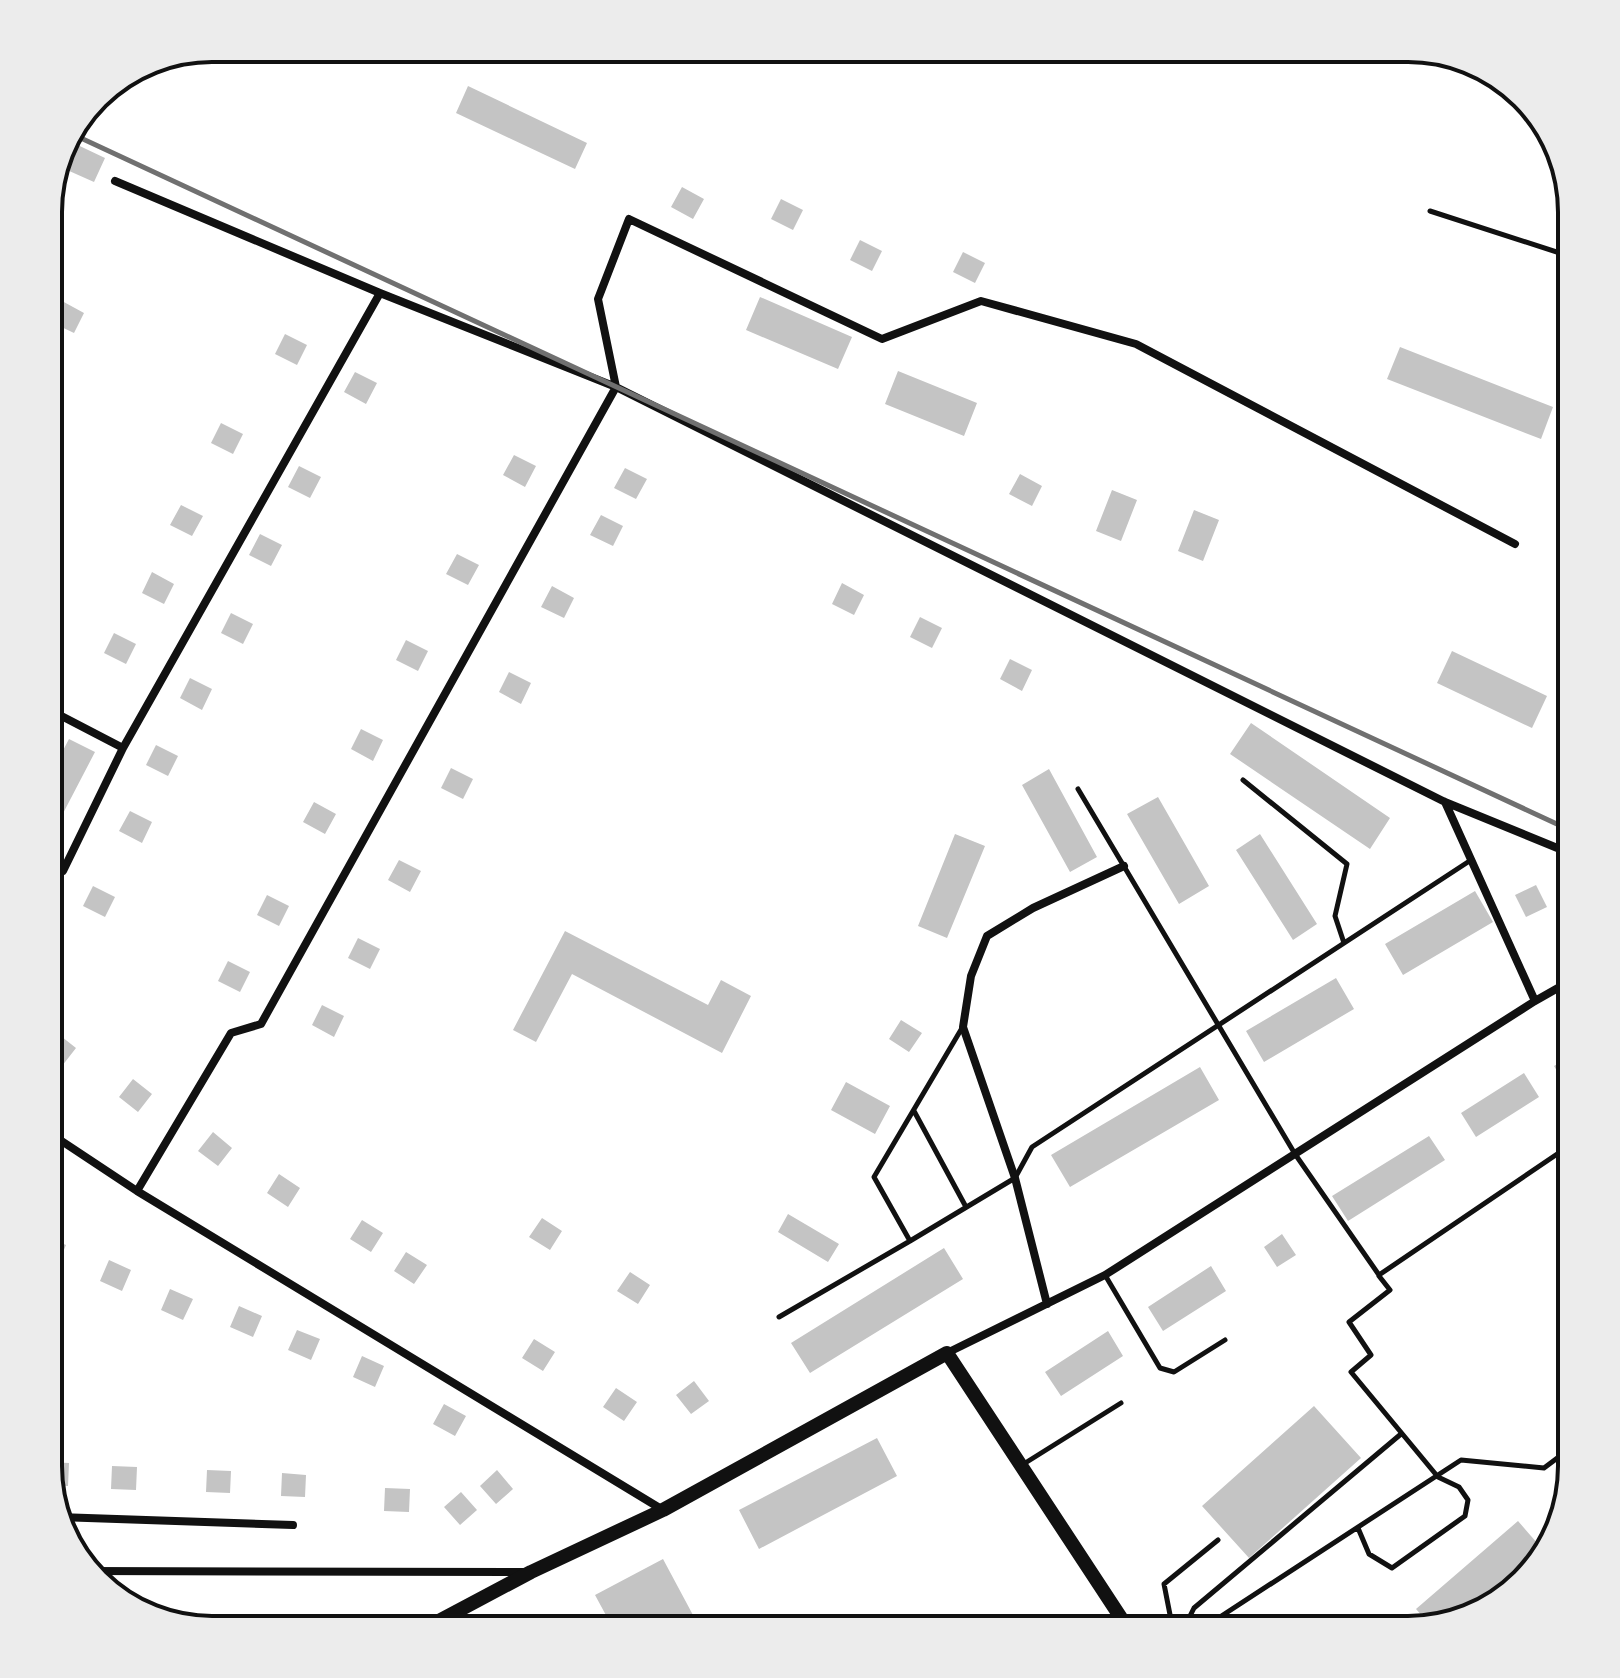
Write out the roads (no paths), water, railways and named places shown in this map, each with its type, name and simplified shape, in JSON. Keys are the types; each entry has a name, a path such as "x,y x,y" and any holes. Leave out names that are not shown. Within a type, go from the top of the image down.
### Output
{"main road":[{"path":"448,1616 531,1572 663,1510 947,1353 1120,1616"}],"street":[{"path":"115,181 380,293 616,387 1445,802 1558,848"},
{"path":"137,1191 231,1033 261,1024 616,387 598,299 629,219 882,339 981,301 1136,344 1515,544"},
{"path":"63,871 123,748 380,293"},
{"path":"62,716 123,748"},
{"path":"1445,802 1535,1001"},
{"path":"1047,1304 1015,1178 963,1027 971,976 987,936 1033,908 1124,866"},
{"path":"947,1353 1105,1275 1558,988"},
{"path":"62,1141 137,1191 663,1510"},
{"path":"71,1517 293,1525"},
{"path":"105,1571 531,1572"}],"lane":[{"path":"1430,211 1558,252"},
{"path":"1243,780 1347,864 1335,916 1344,943"},
{"path":"1078,789 1295,1154 1390,1290 1349,1322 1371,1355 1351,1372 1438,1477 1459,1487 1468,1500 1465,1516 1392,1568 1369,1554 1358,1528"},
{"path":"779,1317 1015,1178 1032,1147 1471,860"},
{"path":"910,1241 874,1177 963,1027"},
{"path":"914,1110 966,1207"},
{"path":"1379,1275 1558,1154"},
{"path":"1105,1275 1160,1368 1174,1372 1225,1340"},
{"path":"1021,1465 1121,1403"},
{"path":"1190,1616 1194,1608 1401,1434"},
{"path":"1222,1616 1461,1460 1544,1468 1558,1458"},
{"path":"1170,1616 1164,1584 1218,1540"}],"railway":[{"path":"81,138 1558,824"}]}
